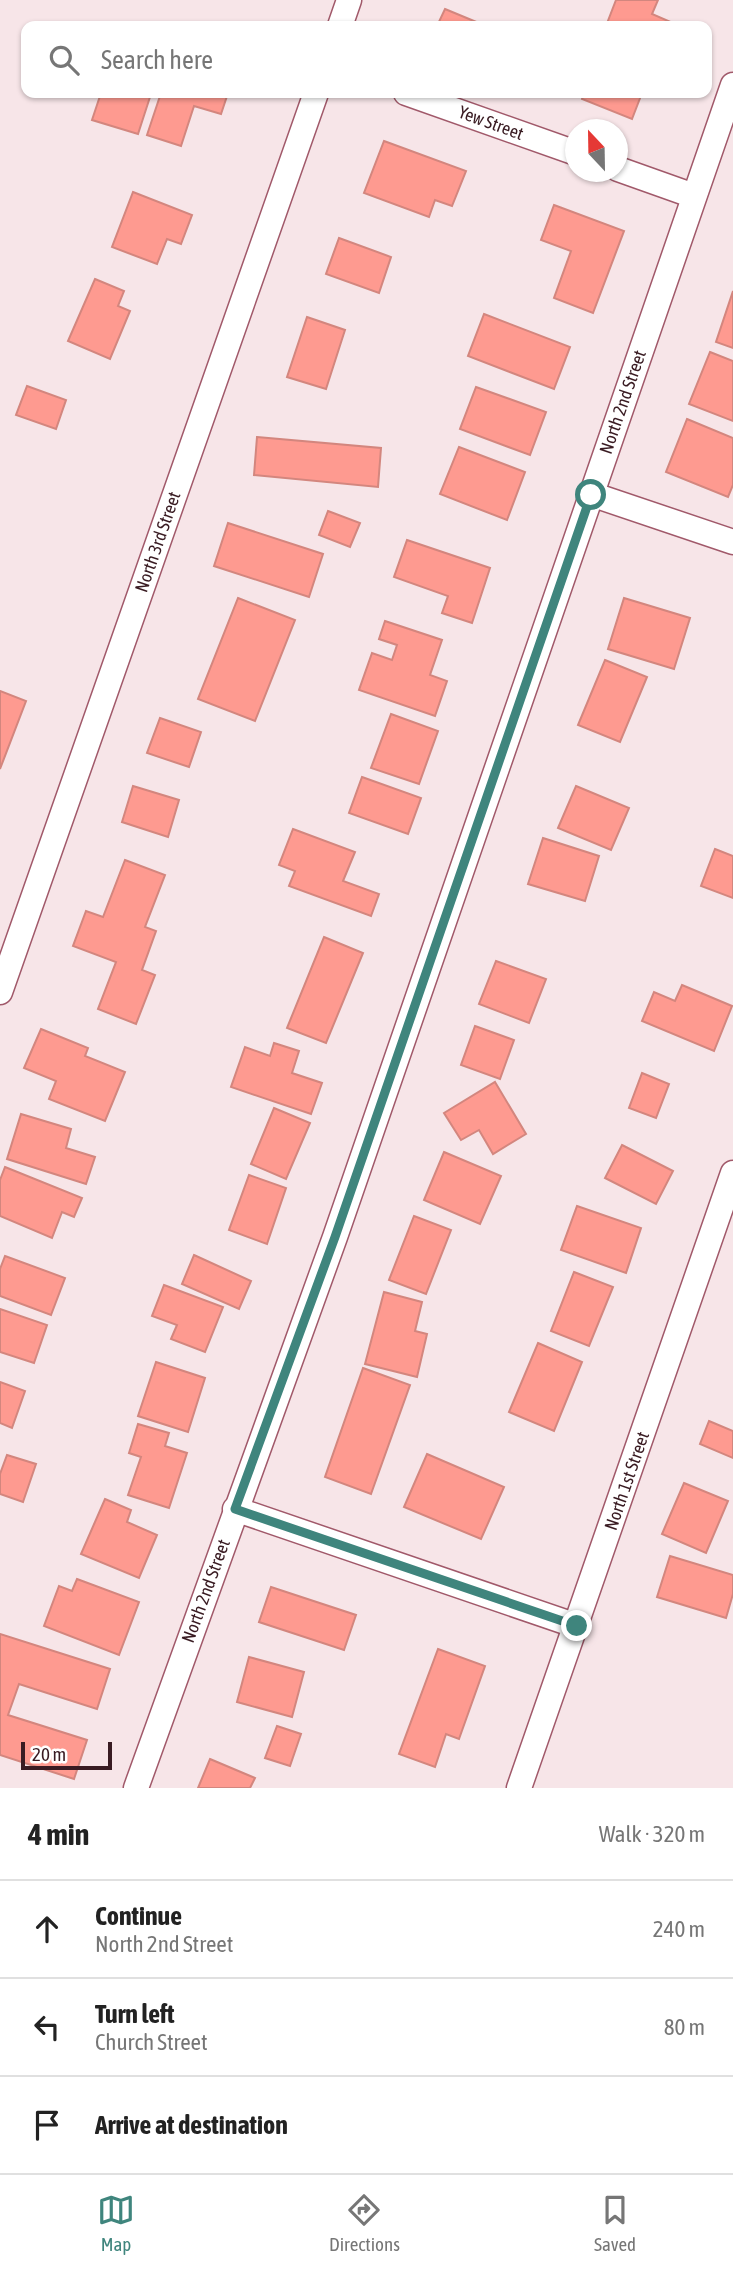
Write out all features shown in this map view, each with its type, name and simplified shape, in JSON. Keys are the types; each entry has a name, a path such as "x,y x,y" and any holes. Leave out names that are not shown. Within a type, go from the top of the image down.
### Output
{"street":[{"path":"342,21 349,0"},
{"name":"North 2nd Street","path":"136,1788 335,1237 733,85"},
{"name":"North 3rd Street","path":"0,992 314,98"},
{"name":"Yew Street","path":"420,98 565,149"},
{"path":"628,173 694,196"},
{"path":"591,495 733,542"},
{"name":"North 1st Street","path":"519,1788 733,1172"},
{"path":"235,1509 577,1626"}],"building":[{"path":"616,0 658,0 652,14 668,21 608,21"},
{"path":"445,9 474,21 439,21"},
{"path":"99,98 150,98 138,134 92,120"},
{"path":"159,98 226,98 221,114 194,106 181,146 147,135"},
{"path":"582,98 640,98 632,119"},
{"path":"384,141 466,171 452,206 435,200 429,217 364,193"},
{"path":"133,192 192,215 181,244 167,239 157,264 112,247"},
{"path":"554,205 624,231 593,313 554,298 571,251 541,240"},
{"path":"339,238 391,257 379,293 326,274"},
{"path":"95,279 124,291 118,306 130,311 110,359 68,341"},
{"path":"733,291 733,348 716,342"},
{"path":"484,314 570,347 554,389 468,356"},
{"path":"307,317 345,330 326,389 287,377"},
{"path":"710,352 733,361 733,421 689,404"},
{"path":"27,386 66,400 56,429 16,415"},
{"path":"476,387 546,412 530,455 460,429"},
{"path":"687,419 733,438 733,485 728,497 666,472"},
{"path":"257,437 381,448 378,487 254,475"},
{"path":"459,447 525,472 507,520 440,494"},
{"path":"328,511 360,523 350,547 319,535"},
{"path":"228,523 323,554 309,597 214,566"},
{"path":"407,540 490,568 472,623 442,613 448,596 394,577"},
{"path":"238,598 295,620 255,721 198,699"},
{"path":"624,598 690,618 674,669 608,649"},
{"path":"385,621 442,640 430,675 447,681 435,716 359,690 372,653 392,660 397,645 379,639"},
{"path":"605,660 647,677 620,742 578,725"},
{"path":"0,691 26,701 0,769"},
{"path":"391,714 438,731 419,784 371,768"},
{"path":"160,718 201,732 189,767 147,753"},
{"path":"362,777 421,798 408,834 349,813"},
{"path":"133,786 179,800 168,837 122,822"},
{"path":"576,786 629,808 611,850 558,828"},
{"path":"293,829 355,852 343,881 379,894 371,916 289,886 295,871 279,865"},
{"path":"543,838 599,856 585,901 528,884"},
{"path":"715,849 733,856 733,898 701,886"},
{"path":"125,860 165,875 145,927 156,931 142,970 155,975 136,1024 98,1009 116,962 73,946 86,911 103,917"},
{"path":"324,937 363,953 326,1043 287,1028"},
{"path":"496,961 546,979 529,1023 479,1004"},
{"path":"682,985 732,1006 714,1051 642,1021 654,992 675,1001"},
{"path":"475,1026 514,1040 500,1079 461,1065"},
{"path":"41,1029 88,1048 85,1056 125,1072 105,1121 49,1099 56,1081 24,1068"},
{"path":"274,1043 299,1051 292,1073 322,1083 311,1114 231,1087 245,1047 270,1056"},
{"path":"642,1073 669,1084 656,1118 629,1108"},
{"path":"495,1082 526,1134 493,1154 479,1130 461,1140 444,1113"},
{"path":"274,1108 310,1123 286,1179 251,1164"},
{"path":"21,1114 71,1129 66,1148 95,1157 86,1184 7,1159"},
{"path":"622,1145 673,1171 656,1204 605,1178"},
{"path":"444,1152 501,1176 480,1224 424,1200"},
{"path":"5,1167 82,1198 74,1217 62,1212 52,1238 0,1216 0,1180"},
{"path":"249,1175 286,1188 267,1244 229,1230"},
{"path":"577,1206 641,1228 626,1273 561,1250"},
{"path":"414,1216 451,1230 426,1294 389,1280"},
{"path":"194,1255 251,1281 239,1309 182,1284"},
{"path":"5,1256 65,1278 51,1315 0,1296 0,1269"},
{"path":"574,1272 613,1287 589,1346 551,1331"},
{"path":"164,1285 223,1307 205,1352 171,1339 177,1325 152,1316"},
{"path":"384,1292 422,1302 415,1331 427,1334 417,1377 365,1364"},
{"path":"0,1309 47,1325 34,1363 0,1352"},
{"path":"538,1343 582,1362 554,1431 509,1412"},
{"path":"156,1362 205,1378 188,1432 138,1416"},
{"path":"363,1368 410,1385 371,1494 325,1477"},
{"path":"0,1382 25,1391 12,1428 0,1423"},
{"path":"709,1421 733,1431 733,1458 700,1444"},
{"path":"138,1424 169,1433 165,1446 187,1453 169,1508 128,1495 141,1457 129,1453"},
{"path":"427,1454 504,1487 481,1539 404,1507"},
{"path":"7,1455 36,1464 23,1502 0,1494 0,1474"},
{"path":"684,1483 728,1501 706,1553 662,1534"},
{"path":"105,1499 131,1510 127,1522 157,1535 139,1578 81,1554"},
{"path":"670,1556 733,1575 733,1594 726,1618 657,1597"},
{"path":"77,1579 139,1602 119,1655 44,1626 59,1586 72,1591"},
{"path":"271,1587 356,1615 344,1650 259,1622"},
{"path":"0,1634 110,1669 97,1709 19,1684 8,1715 87,1740 74,1779 0,1755"},
{"path":"438,1649 485,1666 459,1739 446,1734 435,1767 399,1754"},
{"path":"249,1657 304,1672 292,1717 237,1702"},
{"path":"277,1726 301,1734 290,1766 265,1758"},
{"path":"210,1759 255,1778 250,1788 198,1788"}],"route":[{"path":"577,1626 235,1509 335,1237 591,495"}]}
